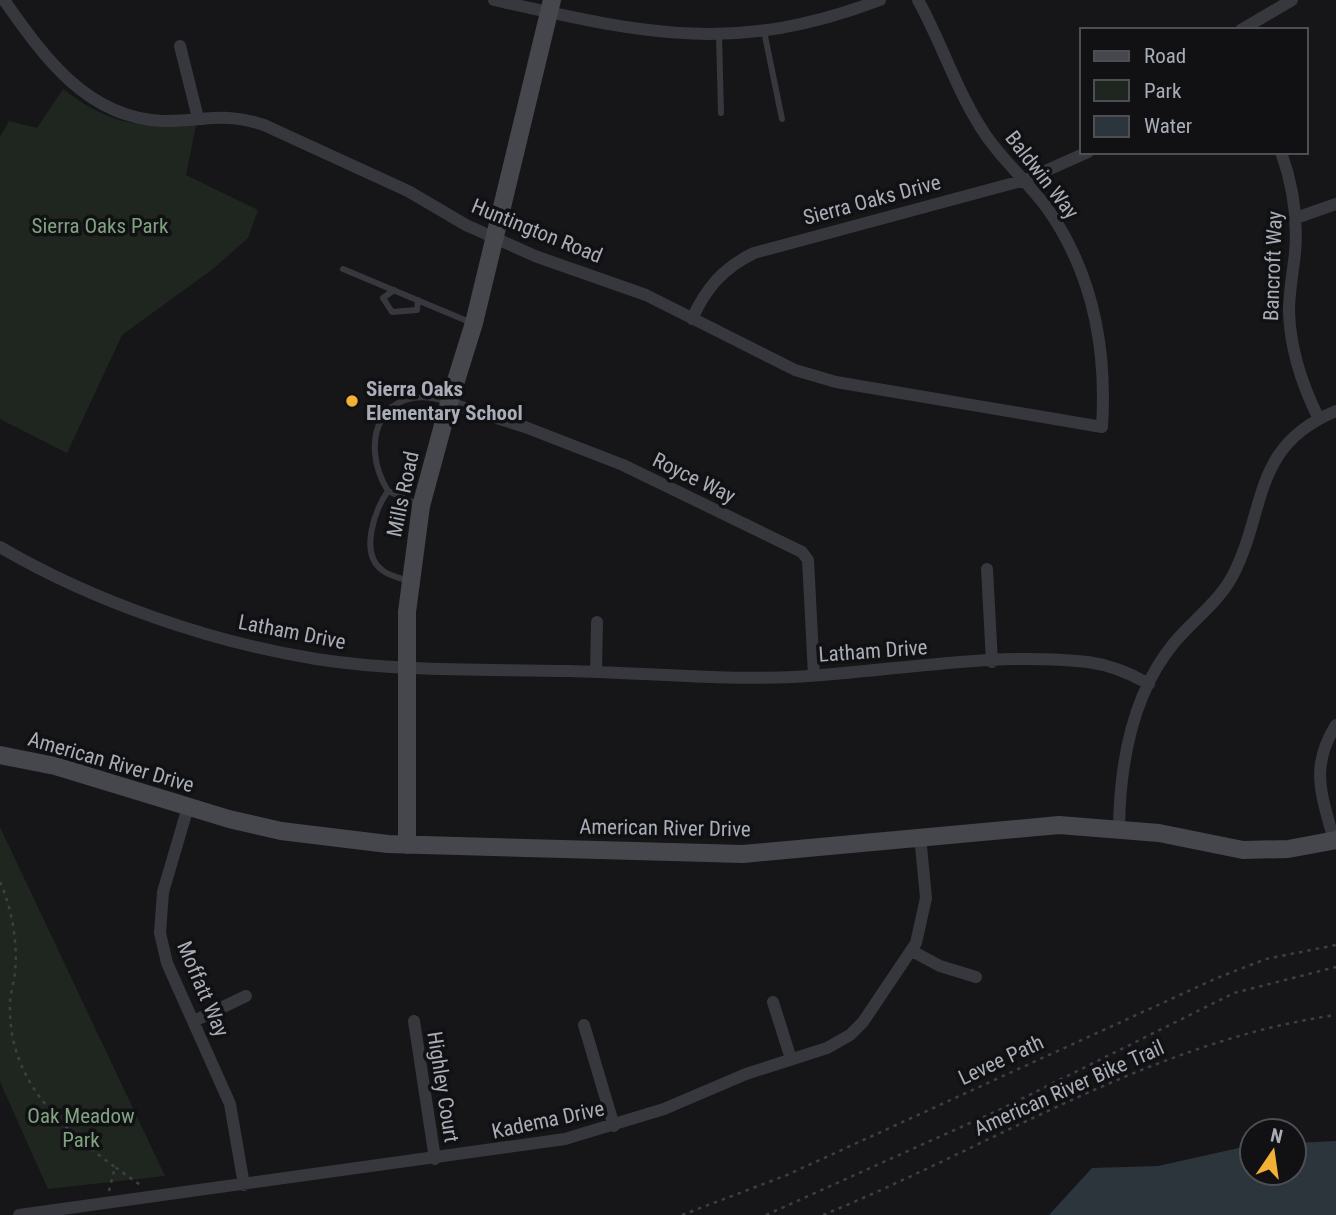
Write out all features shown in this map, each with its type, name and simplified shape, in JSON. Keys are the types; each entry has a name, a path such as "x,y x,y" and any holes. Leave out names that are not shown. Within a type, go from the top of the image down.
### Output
{"street":[{"name":"Huntington Road","path":"4,0 63,76 95,101 143,119 236,117 264,125 408,191 466,225 535,256 626,287 765,358 816,377 1102,427"},
{"path":"494,0 551,6 656,33 719,35 764,31 814,22 880,0"},
{"name":"Baldwin Way","path":"918,0 974,116 1000,154 1025,180 1065,236 1090,297 1103,361 1102,427"},
{"path":"1244,28 1292,0"},
{"name":"Mills Road","path":"407,845 409,581 421,506 474,323 551,6"},
{"path":"180,46 198,118"},
{"name":"Sierra Oaks Drive","path":"692,319 704,293 716,279 737,261 754,253 1025,180 1084,154"},
{"name":"Bancroft Way","path":"1283,154 1296,218 1290,288 1291,334 1301,379 1319,419"},
{"path":"1296,218 1336,204"},
{"name":"Royce Way","path":"449,403 525,427 623,465 805,554 814,675"},
{"path":"1119,827 1123,763 1137,712 1149,684 1175,642 1219,598 1233,576 1246,545 1262,483 1277,458 1290,443 1319,419 1336,411"},
{"name":"Latham Drive","path":"0,547 86,590 225,639 317,659 407,666 814,675 992,662 1089,662 1127,673 1149,684"},
{"path":"987,569 992,662"},
{"path":"596,672 597,622"},
{"path":"1335,840 1319,775 1323,748 1336,725"},
{"name":"American River Drive","path":"0,755 78,773 188,807 281,831 407,845 743,854 1019,826 1119,827 1242,850 1288,849 1335,840"},
{"name":"Moffatt Way","path":"188,807 163,892 160,933 167,963 230,1104 244,1185"},
{"name":"Kadema Drive","path":"19,1215 527,1147 614,1126 827,1048 850,1035 863,1023 912,951 922,926 926,898 920,836"},
{"path":"912,951 940,966 976,977"},
{"path":"194,1021 246,996"},
{"path":"773,1002 791,1059"},
{"name":"Highley Court","path":"414,1021 435,1159"},
{"path":"584,1025 614,1126"}],"lane":[{"path":"764,31 782,118"},
{"path":"719,35 722,113"},
{"path":"343,269 474,323"},
{"path":"394,290 383,298 392,312 417,310 418,300"},
{"path":"421,506 388,491 376,467 373,454 379,422 393,406 412,397 433,397 449,403"},
{"path":"388,491 374,517 373,554 383,571 409,581"}],"path":[{"path":"0,882 12,924 16,970 9,1007 13,1048 31,1088 61,1125 115,1167 132,1176 155,1198"},
{"name":"Levee Path","path":"682,1215 787,1175 1217,978 1266,959 1336,945"},
{"path":"766,1215 999,1110 1234,993 1336,967"},
{"name":"American River Bike Trail","path":"823,1215 1158,1063 1266,1028 1336,1015"},
{"path":"105,1204 115,1167"}],"green space":[{"name":"Sierra Oaks Park","path":"63,89 96,110 126,122 158,126 196,125 186,175 258,210 248,238 213,269 122,335 67,453 0,419 0,137 9,121 37,128"},
{"name":"Oak Meadow Park","path":"0,827 165,1176 48,1189 0,1082"}],"water":[{"path":"1336,1141 1336,1215 1049,1215 1092,1168 1158,1166 1238,1148 1238,1187 1308,1187 1308,1142"}],"place":[{"name":"Sierra Oaks Elementary School","path":"352,401"}]}
